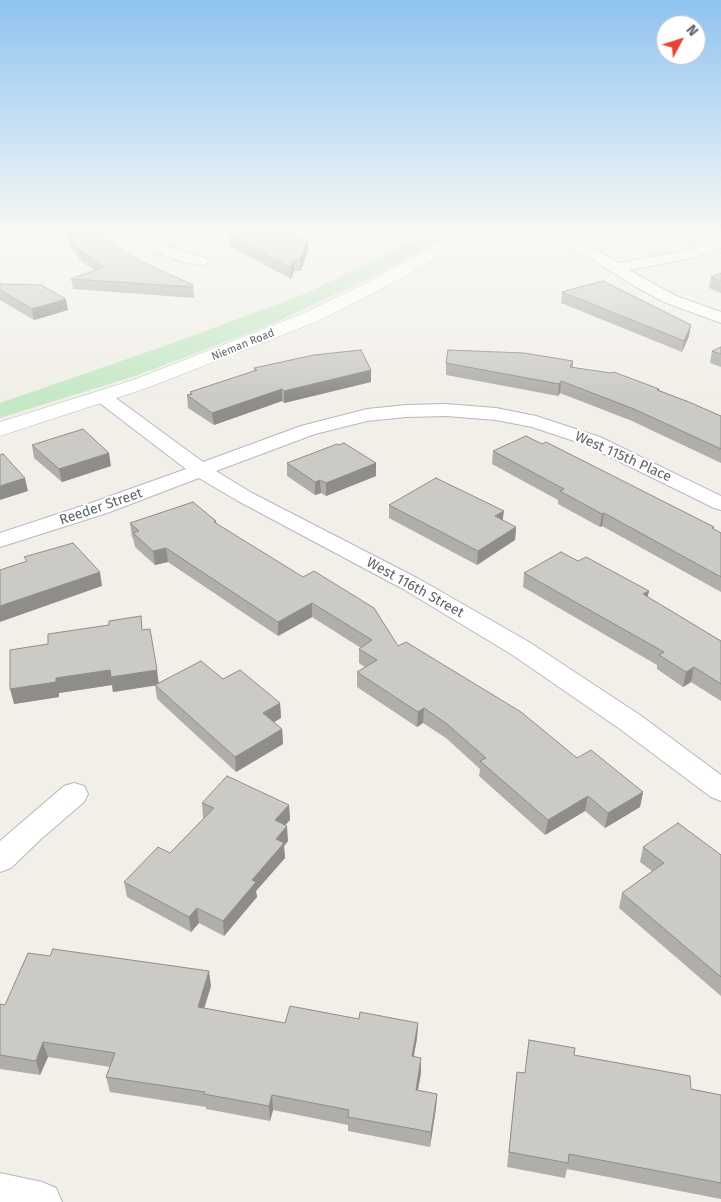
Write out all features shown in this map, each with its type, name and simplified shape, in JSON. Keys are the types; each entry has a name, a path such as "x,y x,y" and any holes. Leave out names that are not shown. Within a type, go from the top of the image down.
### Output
{"street":[{"name":"Nieman Road","path":"0,429 103,396 235,349 309,318 371,287"},
{"path":"647,287 670,299 721,318"},
{"name":"West 116th Street","path":"103,396 202,471 281,517 411,584 520,648 630,722 721,790"},
{"name":"West 115th Place","path":"202,471 331,423 386,413 446,410 496,414 536,422 592,441 721,504"},
{"name":"Reeder Street","path":"0,540 99,508 202,471"},
{"path":"0,860 30,831 74,794"},
{"path":"0,1193 42,1202"}],"green space":[{"path":"319,287 350,287 272,324 138,375 0,418 0,403 173,343"}],"building":[{"path":"0,287 45,287 66,299 32,309 0,290"},
{"path":"580,287 615,287 691,325 684,341 562,292"},
{"path":"721,347 721,354 712,351"},
{"path":"361,350 371,370 284,391 282,389 212,413 187,395 192,394 190,392 257,370 254,368 314,355"},
{"path":"448,350 524,353 573,361 570,367 614,372 721,416 721,449 634,409 561,381 559,384 446,363"},
{"path":"83,429 109,453 59,469 32,445"},
{"path":"526,436 542,444 546,442 714,527 712,528 721,533 721,577 560,491 564,489 493,451"},
{"path":"344,443 376,463 326,483 320,480 315,482 287,463 337,444"},
{"path":"3,454 25,478 0,486 0,455"},
{"path":"436,478 504,511 495,516 516,527 478,551 389,505"},
{"path":"193,502 216,521 214,522 303,577 314,571 374,608 398,646 406,642 521,712 577,758 591,750 643,792 608,813 588,796 548,820 480,761 486,758 447,724 424,708 418,712 357,672 377,660 359,649 372,640 312,603 278,622 166,548 153,551 133,533 139,531 130,523"},
{"path":"73,543 100,572 0,606 0,570 27,561 24,557"},
{"path":"561,552 578,561 586,557 649,591 643,594 721,641 721,684 694,667 686,672 659,655 664,652 524,573"},
{"path":"141,616 142,630 150,629 157,670 111,677 110,670 56,678 56,682 10,689 10,650 48,644 48,634 109,625 109,621"},
{"path":"201,661 223,679 240,670 280,703 263,713 282,729 235,757 155,685"},
{"path":"227,776 289,805 275,820 287,826 276,839 284,843 252,880 256,882 223,921 197,908 189,917 124,882 158,847 170,853 214,808 202,803"},
{"path":"678,823 721,855 721,977 622,893 664,863 643,847"},
{"path":"53,949 209,971 198,1007 285,1023 290,1006 359,1019 360,1012 418,1023 412,1056 421,1058 416,1090 437,1094 431,1132 348,1117 349,1110 272,1095 269,1106 204,1094 205,1092 106,1077 115,1053 43,1042 36,1061 0,1055 0,1004 5,1005 28,953 50,956"},
{"path":"529,1040 575,1048 574,1055 690,1076 691,1089 721,1095 721,1183 569,1154 568,1163 509,1152 517,1072 525,1073"}]}
